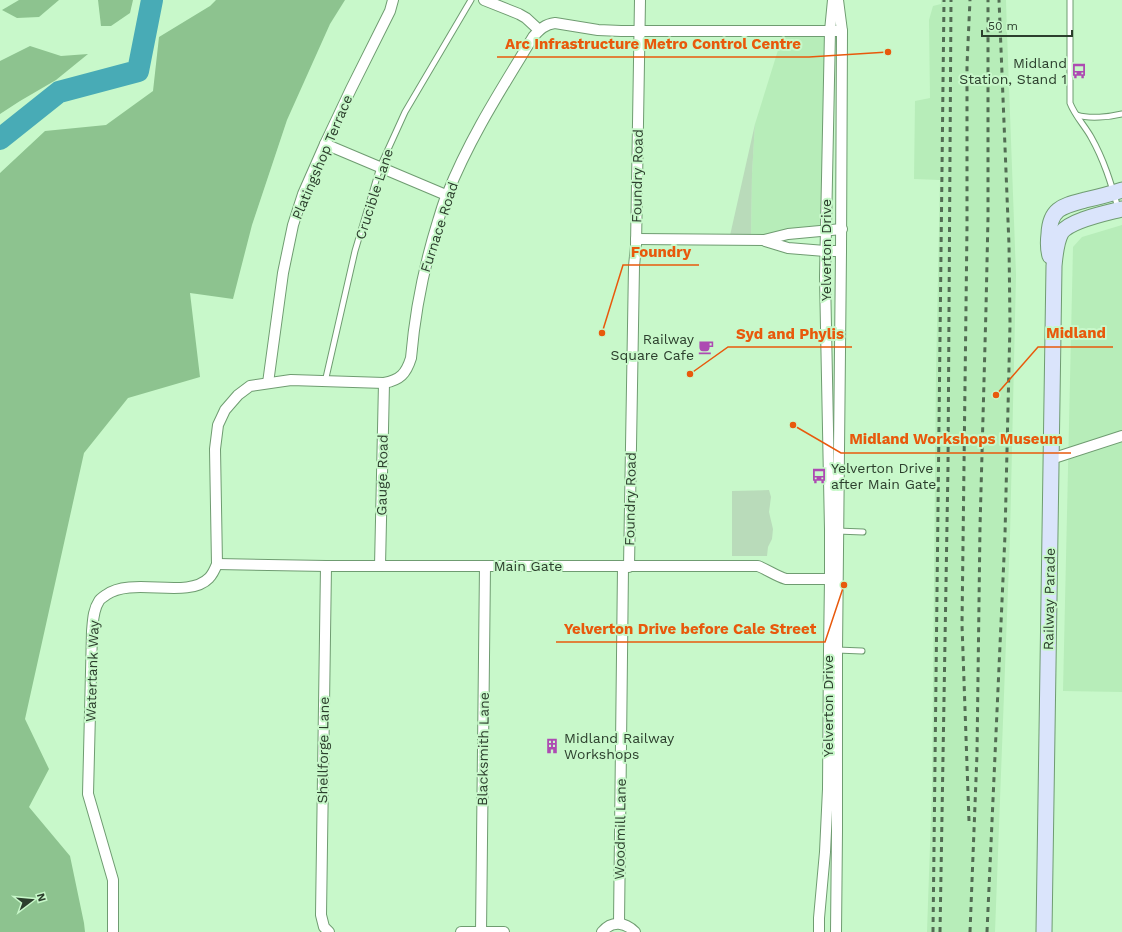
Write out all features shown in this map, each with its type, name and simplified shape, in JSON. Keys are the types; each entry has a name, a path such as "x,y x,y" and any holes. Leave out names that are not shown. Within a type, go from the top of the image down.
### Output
{"street":[{"path":"390,11 393,0"},
{"path":"390,11 399,0"},
{"path":"484,0 519,14 526,18 539,30 550,23 555,23 598,30 621,31 842,31"},
{"name":"Foundry Road","path":"626,567 636,239 640,0"},
{"name":"Yelverton Drive","path":"833,0 830,31 825,251 834,531"},
{"name":"Yelverton Drive","path":"819,932 825,852 833,650 834,531 842,251 842,31 838,0"},
{"name":"Platingshop Terrace","path":"268,383 283,272 293,226 303,194 351,89 390,11"},
{"name":"Furnace Road","path":"384,383 391,382 399,378 408,366 419,296 431,245 446,195 477,130 533,37 539,30"},
{"path":"325,144 446,195"},
{"path":"1086,209 1118,192"},
{"name":"Railway Parade","path":"1054,266 1049,255 1049,225 1051,220 1056,212 1066,205 1086,209"},
{"path":"1086,209 1120,210"},
{"name":"Railway Parade","path":"1044,932 1054,266 1060,237 1065,229 1086,209"},
{"path":"636,239 764,240 788,234 842,229"},
{"path":"764,240 788,248 842,251"},
{"path":"217,564 215,449 218,425 225,410 238,395 250,386 291,380 384,383"},
{"name":"Gauge Road","path":"380,566 384,383"},
{"path":"1051,459 1122,436"},
{"name":"Main Gate","path":"217,564 326,566 758,566 786,579 834,579"},
{"name":"Watertank Way","path":"113,932 114,880 88,794 92,631 94,612 99,600 110,592 124,588 187,587 200,584 210,577 217,564"},
{"name":"Shellforge Lane","path":"326,566 321,915 324,927 329,932"},
{"name":"Blacksmith Lane","path":"481,932 485,566"},
{"name":"Woodmill Lane","path":"619,923 626,567"},
{"name":"Yelverton Drive","path":"833,650 837,831 836,932"},
{"path":"602,932 608,926 619,923 625,924 635,932"},
{"path":"461,932 504,932"}],"lane":[{"name":"Crucible Lane","path":"325,382 355,251 380,167 405,112 471,0"},
{"path":"1070,0 1070,103 1092,140 1118,192 1120,210"},
{"path":"1076,114 1084,117 1116,116 1122,114"},
{"path":"834,531 863,532"},
{"path":"833,650 862,651"}],"shaded area":[{"path":"19,0 59,0 39,17 17,18 2,10"},
{"path":"98,0 133,0 130,13 111,26 101,26"},
{"path":"216,0 345,0 330,24 287,120 252,225 233,299 190,293 200,377 128,398 84,453 25,719 49,769 29,807 70,856 85,932 0,932 0,173 45,131 106,125 153,91 159,37 210,6"},
{"path":"941,0 1006,0 1016,275 1010,536 995,932 927,932 932,787 936,373 940,180 914,179 915,101 930,98 929,20 933,6 941,4"},
{"path":"784,31 830,31 825,231 751,240 752,174 755,124"},
{"path":"30,46 61,56 88,54 56,80 0,114 0,61"},
{"path":"755,124 752,174 751,240 729,240"},
{"path":"1122,225 1122,692 1063,691 1073,247 1082,237"},
{"path":"769,490 771,497 769,512 773,529 767,556 732,556 732,491"}],"waterway":[{"path":"0,139 59,92 138,71 152,0"}],"railway":[{"path":"933,932 944,0"},
{"path":"940,932 948,467 951,0"},
{"path":"969,821 962,625 967,227 967,65 970,0"},
{"path":"970,932 977,754 980,527 988,218 988,0"},
{"path":"987,932 1005,535 1010,324 1009,245 999,0"}],"place":[{"name":"Arc Infrastructure Metro Control Centre","path":"888,52"},
{"name":"Midland Station, Stand 1","path":"1079,71"},
{"name":"Foundry","path":"602,333"},
{"name":"Railway Square Cafe","path":"706,347"},
{"name":"Syd and Phylis","path":"690,374"},
{"name":"Midland","path":"996,395"},
{"name":"Midland Workshops Museum","path":"793,425"},
{"name":"Yelverton Drive after Main Gate","path":"819,476"},
{"name":"Yelverton Drive before Cale Street","path":"844,585"},
{"name":"Midland Railway Workshops","path":"552,746"}]}
